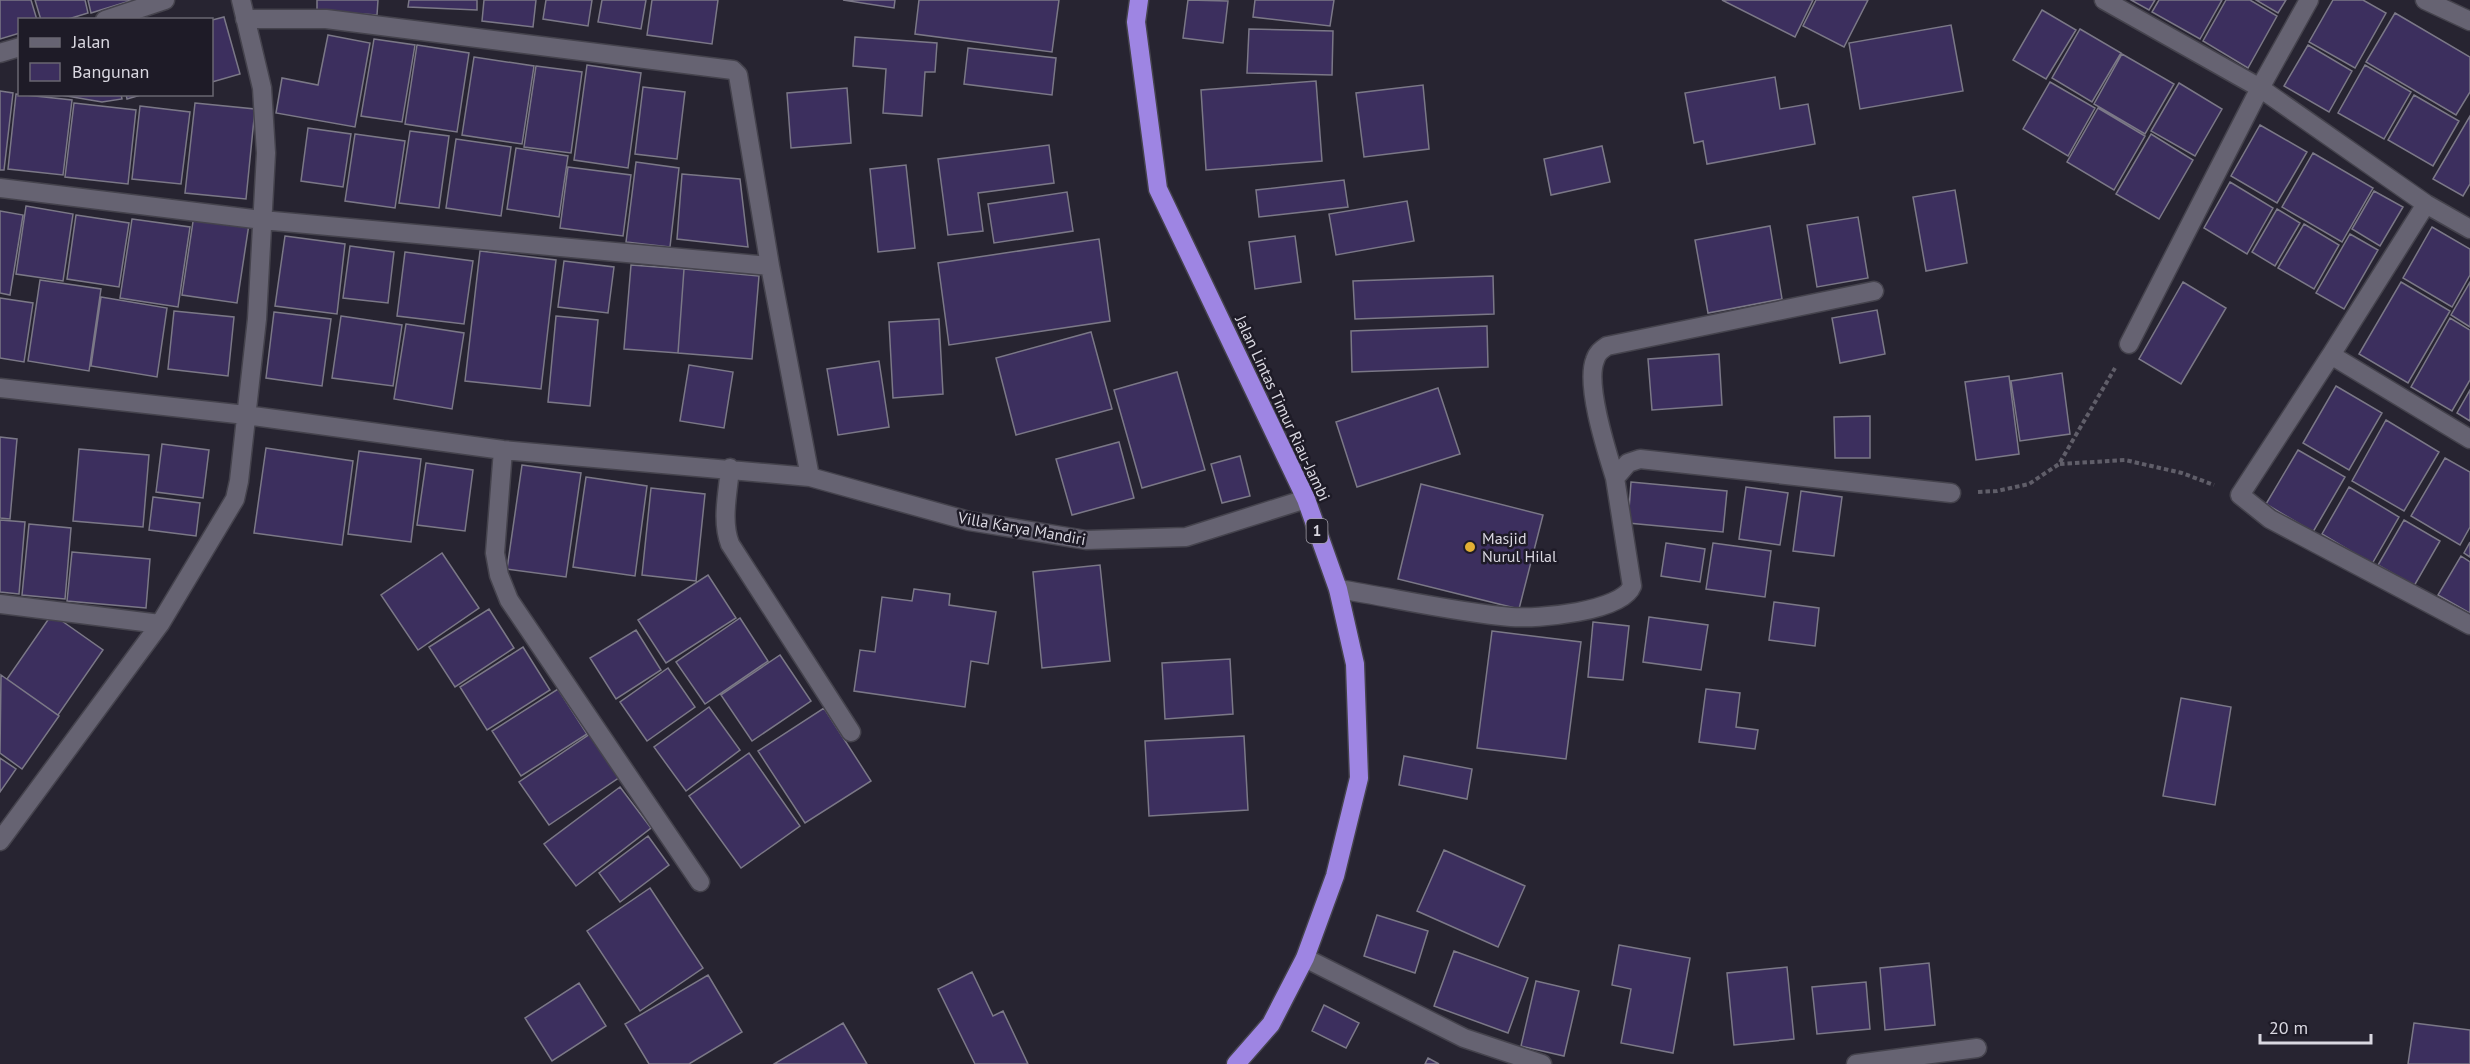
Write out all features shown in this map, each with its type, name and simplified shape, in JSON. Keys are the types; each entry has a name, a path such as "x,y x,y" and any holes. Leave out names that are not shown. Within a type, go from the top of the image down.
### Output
{"highway":[{"name":"Jalan Lintas Timur Riau-Jambi","path":"1139,0 1136,22 1158,189 1306,499 1338,589 1355,664 1359,778 1335,876 1305,958 1271,1024 1236,1064"}],"street":[{"path":"111,18 165,0"},
{"path":"0,841 160,624 234,499 257,319 266,153 262,88 241,0"},
{"path":"2104,0 2260,88 2426,204 2470,229"},
{"path":"2129,344 2260,88 2309,0"},
{"path":"2425,0 2470,21"},
{"path":"244,19 326,19 733,70 738,75 770,266 810,477"},
{"path":"0,53 18,48"},
{"path":"0,188 262,220 770,266"},
{"path":"2426,204 2331,356 2240,495 2270,519 2470,625"},
{"path":"1338,589 1513,617 1572,612 1611,605 1624,598 1632,586 1614,488 1615,478 1597,414 1593,369 1599,352 1607,346 1874,291"},
{"path":"2331,356 2470,439"},
{"name":"Villa Karya Mandiri","path":"0,388 246,415 503,450 730,468 810,477 969,521 1086,540 1185,537 1306,499"},
{"path":"503,450 495,553 499,575 509,600 700,882"},
{"path":"1615,478 1628,463 1640,459 1951,493"},
{"path":"730,468 725,518 725,531 730,544 851,732"},
{"path":"0,604 160,624"},
{"path":"1305,958 1464,1038 1542,1064"},
{"path":"1856,1064 1977,1047"}],"path":[{"path":"1951,493 1997,491 2029,484 2060,464 2129,344"},
{"path":"2060,464 2125,460 2182,473 2240,495"}],"building":[{"path":"0,0 31,0 36,18 18,18 18,34 0,39"},
{"path":"35,0 85,0 88,13 72,18 40,18"},
{"path":"88,0 133,0 91,13"},
{"path":"317,0 378,0 377,15 317,11"},
{"path":"409,0 477,0 477,10 408,7"},
{"path":"484,0 536,0 533,27 482,21"},
{"path":"546,0 592,0 588,26 543,19"},
{"path":"602,0 646,0 641,29 598,22"},
{"path":"652,0 718,0 712,44 647,35"},
{"path":"843,0 895,0 894,8"},
{"path":"919,0 1059,0 1052,52 915,34"},
{"path":"1188,0 1228,1 1223,43 1183,38"},
{"path":"1255,0 1334,0 1330,26 1253,17"},
{"path":"1722,0 1813,0 1795,37"},
{"path":"1816,0 1868,0 1844,47 1803,26"},
{"path":"2131,0 2155,0 2149,10"},
{"path":"2159,0 2222,0 2200,39 2152,12"},
{"path":"2226,0 2250,0 2277,16 2248,68 2203,41"},
{"path":"2256,0 2286,0 2278,13"},
{"path":"2333,0 2363,0 2386,13 2355,68 2309,42"},
{"path":"2042,10 2076,30 2046,79 2013,60"},
{"path":"2395,13 2470,57 2470,92 2456,115 2366,62"},
{"path":"224,17 240,74 213,82 213,20"},
{"path":"1951,25 1963,91 1860,109 1849,43"},
{"path":"1249,29 1333,31 1332,75 1247,73"},
{"path":"2080,29 2121,53 2092,102 2052,78"},
{"path":"328,35 370,43 355,127 276,113 282,78 318,85"},
{"path":"855,37 937,43 935,72 925,72 922,116 883,113 886,69 853,66"},
{"path":"374,39 415,45 402,122 361,116"},
{"path":"417,45 469,53 457,132 405,124"},
{"path":"2308,45 2352,71 2329,112 2284,86"},
{"path":"968,48 1056,58 1052,95 964,84"},
{"path":"2122,54 2174,84 2145,134 2094,104"},
{"path":"474,57 534,66 522,144 462,135"},
{"path":"587,65 641,73 628,168 574,160"},
{"path":"2365,65 2411,92 2384,139 2338,113"},
{"path":"536,66 582,72 571,153 524,147"},
{"path":"1775,77 1780,109 1808,104 1815,144 1707,164 1703,141 1694,143 1685,93"},
{"path":"1316,81 1322,161 1206,170 1201,90"},
{"path":"2050,82 2095,108 2068,156 2023,129"},
{"path":"2179,83 2222,109 2195,156 2151,131"},
{"path":"1423,85 1429,149 1364,157 1356,93"},
{"path":"643,87 685,92 677,159 635,154"},
{"path":"847,88 851,143 791,148 787,93"},
{"path":"0,91 13,93 4,170 0,170"},
{"path":"16,94 72,100 63,175 8,169"},
{"path":"2414,95 2459,121 2433,166 2388,140"},
{"path":"67,96 121,96 122,99 102,102"},
{"path":"74,103 136,110 128,184 65,177"},
{"path":"195,103 255,109 246,199 185,193"},
{"path":"140,106 190,112 181,184 132,179"},
{"path":"2098,108 2145,136 2114,190 2067,162"},
{"path":"2470,116 2470,184 2463,196 2433,179"},
{"path":"2260,125 2307,152 2277,203 2231,176"},
{"path":"308,128 351,134 343,187 301,181"},
{"path":"410,131 449,136 439,208 399,203"},
{"path":"355,134 405,141 395,208 345,201"},
{"path":"2151,134 2193,160 2159,219 2116,194"},
{"path":"456,139 511,147 501,216 446,208"},
{"path":"1049,145 1054,183 978,193 983,231 948,235 938,159"},
{"path":"1602,146 1610,182 1551,195 1544,159"},
{"path":"516,148 568,156 559,217 507,209"},
{"path":"2313,153 2373,188 2342,242 2282,207"},
{"path":"636,162 679,168 670,247 626,242"},
{"path":"906,165 915,248 878,252 870,169"},
{"path":"568,167 631,175 623,236 560,228"},
{"path":"682,174 740,179 748,247 677,239"},
{"path":"1344,180 1348,207 1259,217 1256,190"},
{"path":"2230,182 2273,208 2247,254 2204,228"},
{"path":"1955,190 1967,263 1926,271 1913,197"},
{"path":"2374,191 2403,207 2380,246 2352,229"},
{"path":"1067,192 1073,231 994,243 988,204"},
{"path":"1407,201 1414,241 1336,255 1329,214"},
{"path":"26,206 73,214 63,281 16,274"},
{"path":"2277,209 2300,223 2275,266 2252,252"},
{"path":"0,211 23,215 10,295 0,293"},
{"path":"76,215 129,223 119,287 67,279"},
{"path":"194,215 249,224 237,303 182,295"},
{"path":"1858,217 1868,278 1817,287 1807,225"},
{"path":"132,219 190,227 178,307 120,298"},
{"path":"2304,224 2339,245 2314,289 2278,268"},
{"path":"1770,226 1782,299 1708,313 1695,240"},
{"path":"2432,227 2470,249 2470,275 2452,307 2403,278"},
{"path":"2350,234 2378,250 2344,309 2316,293"},
{"path":"285,236 345,244 337,314 275,306"},
{"path":"1295,236 1301,282 1255,289 1249,242"},
{"path":"1099,239 1110,321 949,345 938,263"},
{"path":"350,246 394,252 388,303 343,298"},
{"path":"480,251 556,260 541,389 465,381"},
{"path":"405,252 473,261 464,324 397,316"},
{"path":"564,261 614,267 608,313 558,307"},
{"path":"631,265 684,269 678,353 624,349"},
{"path":"684,269 759,276 752,359 678,353"},
{"path":"1493,276 1494,314 1355,319 1353,281"},
{"path":"40,280 101,289 89,371 28,361"},
{"path":"2183,282 2226,308 2181,384 2139,359"},
{"path":"2401,282 2450,311 2408,383 2359,354"},
{"path":"2470,282 2470,327 2451,315"},
{"path":"101,297 167,308 157,377 91,366"},
{"path":"0,298 33,303 24,362 0,358"},
{"path":"1877,310 1885,354 1840,363 1832,318"},
{"path":"174,311 234,317 228,376 168,369"},
{"path":"274,312 331,319 322,386 266,378"},
{"path":"341,316 402,325 393,386 332,378"},
{"path":"556,316 598,320 590,406 548,402"},
{"path":"2450,318 2470,330 2470,380 2452,411 2411,387"},
{"path":"939,319 943,394 893,398 889,322"},
{"path":"406,324 464,333 452,409 394,399"},
{"path":"1487,326 1488,367 1352,372 1351,331"},
{"path":"1091,332 1112,409 1016,435 996,358"},
{"path":"1719,354 1722,405 1652,410 1648,359"},
{"path":"879,361 889,427 838,435 827,369"},
{"path":"689,365 733,372 724,428 680,421"},
{"path":"1177,372 1205,470 1142,488 1114,390"},
{"path":"2062,373 2070,434 2020,441 2011,381"},
{"path":"2009,376 2019,454 1976,460 1965,382"},
{"path":"2336,386 2382,413 2349,470 2303,443"},
{"path":"1438,388 1460,454 1357,487 1336,422"},
{"path":"2470,390 2470,421 2457,413"},
{"path":"1870,416 1870,458 1835,458 1834,417"},
{"path":"2386,420 2439,452 2404,511 2352,481"},
{"path":"0,437 17,439 10,519 0,518"},
{"path":"1119,442 1134,498 1072,515 1056,459"},
{"path":"162,444 209,450 203,498 156,492"},
{"path":"266,448 353,461 342,545 254,533"},
{"path":"79,449 149,455 143,527 73,521"},
{"path":"2298,450 2345,477 2313,532 2266,504"},
{"path":"359,451 421,459 411,542 348,534"},
{"path":"1240,456 1250,496 1222,503 1211,464"},
{"path":"2445,458 2470,472 2470,527 2460,545 2411,516"},
{"path":"426,463 473,470 465,531 417,525"},
{"path":"522,465 581,473 566,577 507,569"},
{"path":"586,477 647,486 635,576 573,567"},
{"path":"1631,482 1727,491 1723,532 1628,523"},
{"name":"Masjid Nurul Hilal","path":"1421,484 1543,515 1519,609 1398,579"},
{"path":"1746,487 1788,493 1780,545 1739,539"},
{"path":"2349,487 2399,517 2372,564 2322,534"},
{"path":"651,488 705,494 696,581 642,575"},
{"path":"1801,491 1842,497 1834,556 1793,551"},
{"path":"153,497 200,503 196,536 149,530"},
{"path":"0,520 25,522 19,594 0,592"},
{"path":"2404,520 2440,541 2414,586 2378,565"},
{"path":"29,524 71,528 65,599 22,595"},
{"path":"2470,542 2470,557 2464,553"},
{"path":"1666,543 1705,549 1700,582 1661,576"},
{"path":"1713,543 1771,551 1765,597 1706,589"},
{"path":"72,552 150,559 146,608 67,601"},
{"path":"442,553 479,608 418,650 381,595"},
{"path":"2461,556 2470,562 2470,613 2438,595"},
{"path":"1100,565 1110,661 1042,668 1033,572"},
{"path":"708,575 736,618 666,663 638,620"},
{"path":"914,589 950,594 949,605 996,612 988,664 971,661 965,707 854,691 860,650 875,652 882,597 912,601"},
{"path":"1774,602 1819,608 1815,646 1769,640"},
{"path":"489,609 514,648 455,687 429,647"},
{"path":"52,614 103,650 58,715 7,679"},
{"path":"1649,617 1708,625 1701,670 1643,662"},
{"path":"740,618 768,661 705,704 676,662"},
{"path":"1593,622 1629,626 1623,680 1588,677"},
{"path":"636,630 661,670 616,699 590,658"},
{"path":"1492,631 1581,642 1566,759 1477,748"},
{"path":"523,647 550,690 487,730 460,687"},
{"path":"780,655 811,701 752,741 721,695"},
{"path":"1230,659 1233,714 1165,719 1162,663"},
{"path":"668,668 695,707 647,741 620,702"},
{"path":"1,675 59,716 22,769 0,753"},
{"path":"558,689 587,734 521,776 492,731"},
{"path":"1706,689 1740,693 1736,727 1758,730 1755,749 1699,742"},
{"path":"2181,698 2231,707 2215,805 2163,796"},
{"path":"709,707 740,750 686,791 654,747"},
{"path":"824,708 871,781 805,823 758,751"},
{"path":"590,734 620,777 549,825 519,782"},
{"path":"1244,736 1248,810 1149,816 1145,741"},
{"path":"749,753 800,826 741,868 689,796"},
{"path":"1404,756 1472,769 1467,799 1399,785"},
{"path":"0,758 16,769 0,792"},
{"path":"620,787 651,828 576,886 544,844"},
{"path":"648,836 669,865 620,902 599,873"},
{"path":"1444,850 1525,886 1498,947 1417,911"},
{"path":"650,888 703,968 640,1011 587,931"},
{"path":"1377,915 1428,931 1415,973 1364,956"},
{"path":"1619,945 1690,958 1673,1053 1621,1043 1631,989 1612,985"},
{"path":"1454,951 1528,978 1508,1033 1434,1006"},
{"path":"1929,963 1935,1025 1885,1030 1880,968"},
{"path":"1787,967 1794,1039 1734,1045 1727,973"},
{"path":"972,972 993,1016 1003,1011 1028,1064 975,1064 938,989"},
{"path":"708,975 742,1032 689,1064 649,1064 625,1024"},
{"path":"1536,981 1579,991 1564,1056 1521,1046"},
{"path":"1866,982 1870,1029 1817,1034 1812,987"},
{"path":"579,983 606,1026 552,1061 525,1018"},
{"path":"1324,1005 1359,1023 1346,1048 1312,1031"},
{"path":"843,1023 867,1064 774,1064"},
{"path":"2414,1023 2470,1030 2470,1064 2408,1064"},
{"path":"1428,1058 1439,1064 1425,1064"}],"place":[{"name":"Masjid Nurul Hilal","path":"1470,547"}]}
